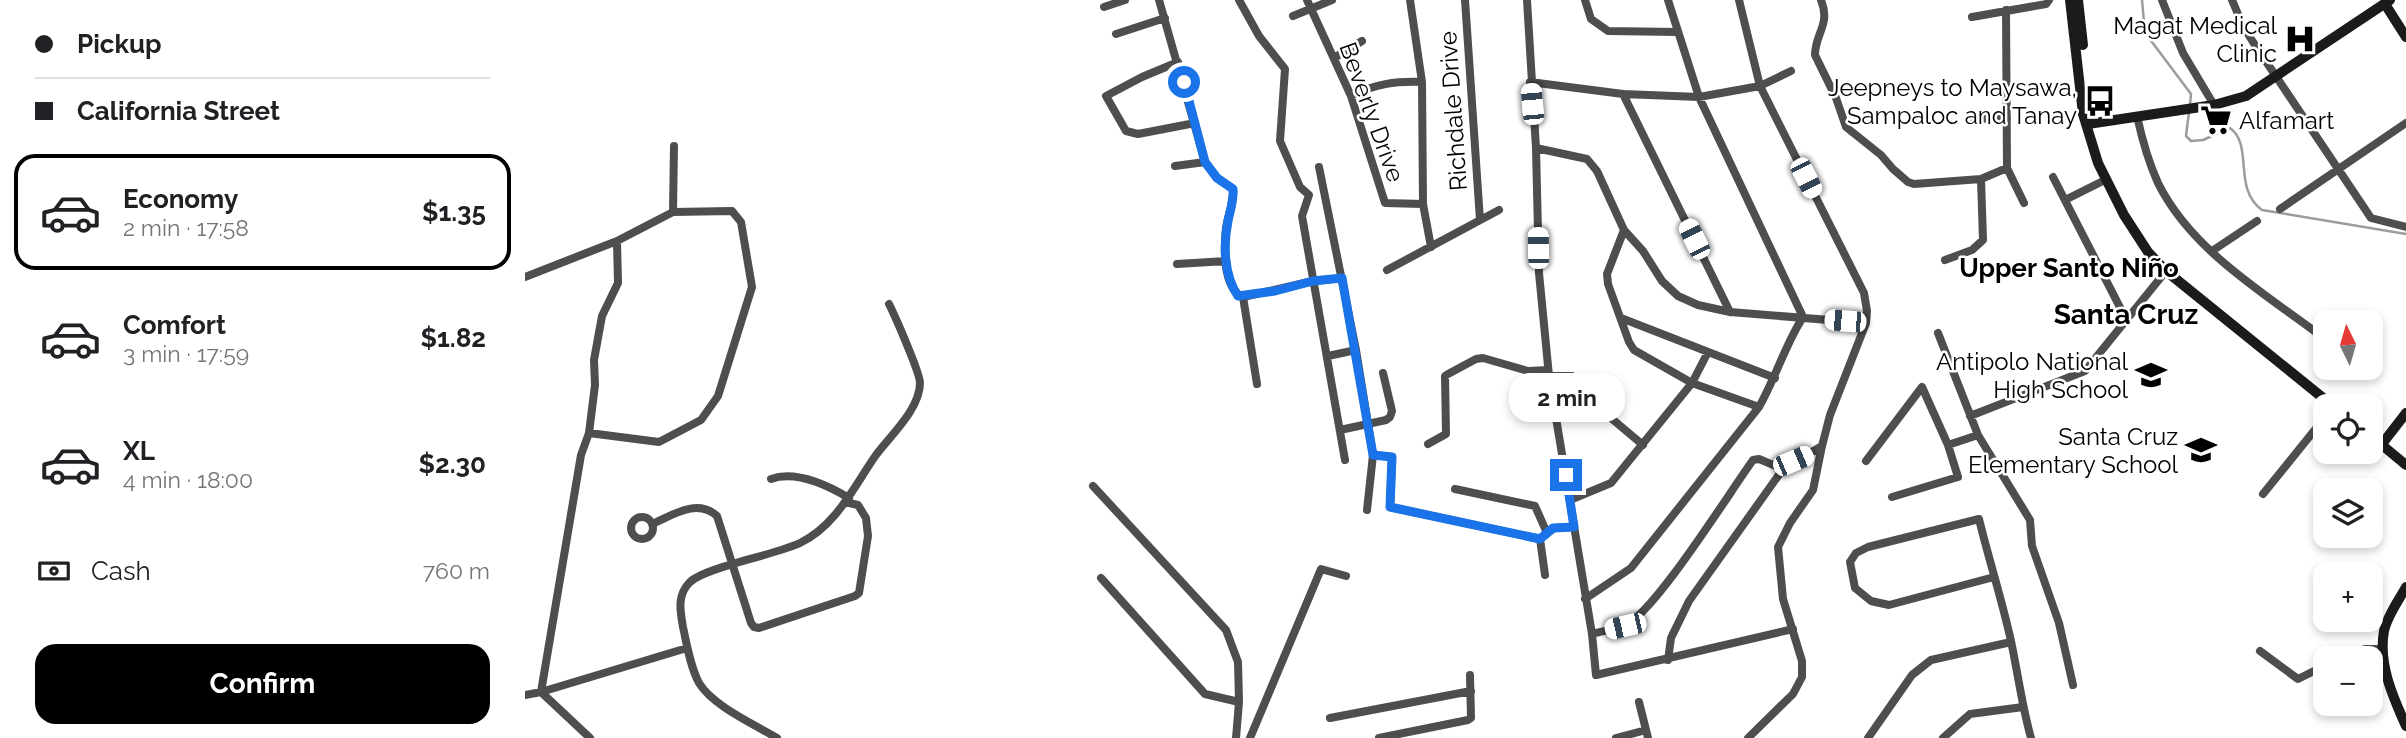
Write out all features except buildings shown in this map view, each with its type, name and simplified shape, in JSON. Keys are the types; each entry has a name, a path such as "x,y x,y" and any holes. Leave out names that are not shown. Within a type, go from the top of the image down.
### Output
{"main road":[{"path":"2070,0 2083,114 2105,180 2130,225 2148,252 2166,271 2318,394"},
{"path":"2078,0 2089,102 2088,124"},
{"path":"2088,124 2214,106 2246,96 2387,2 2406,35"},
{"path":"2383,443 2406,412"},
{"path":"2383,445 2406,465"},
{"path":"2382,646 2384,628 2406,587"},
{"path":"2383,656 2386,675 2406,726"}],"street":[{"path":"1104,7 1125,0"},
{"path":"1159,0 1205,162 1217,178 1233,189 1227,226 1226,261 1234,290 1238,296 1243,297 1313,281 1342,278"},
{"path":"1239,0 1259,36 1285,69 1280,141 1300,187 1309,195 1302,216 1345,460"},
{"name":"Beverly Drive","path":"1307,0 1351,96 1385,203 1423,204"},
{"path":"1293,16 1332,0"},
{"path":"1411,0 1422,82 1423,204 1431,247"},
{"name":"Richdale Drive","path":"1465,0 1480,220"},
{"path":"1527,0 1536,148 1539,273 1549,373 1592,634 1596,675 1793,629"},
{"path":"1585,0 1591,19 1608,31 1678,33"},
{"path":"1668,0 1699,97 1803,317"},
{"path":"1739,0 1760,86 1864,293 1867,311 1866,323 1830,415 1813,491 1790,523 1778,547 1783,599 1802,661 1803,677 1793,694 1748,738"},
{"path":"1821,0 1826,21 1815,48 1815,55 1836,98 1846,127 1881,155 1908,182 1914,184 1981,179 2007,167"},
{"path":"1972,17 2010,6 2046,4 2049,0"},
{"path":"2162,0 2183,52 2214,106"},
{"path":"2232,0 2243,26 2371,218 2406,227"},
{"path":"2010,6 2007,167 2024,204"},
{"path":"1116,34 1165,18"},
{"path":"1334,58 1362,41"},
{"path":"1178,62 1106,96 1126,131 1138,134 1195,123"},
{"path":"1530,82 1623,94 1699,97 1760,86 1791,71"},
{"path":"1351,96 1386,83 1422,82"},
{"path":"1623,94 1730,312"},
{"path":"2137,116 2145,152 2159,184 2182,219 2212,251 2313,330"},
{"path":"1973,119 2007,118"},
{"path":"2280,209 2406,123"},
{"path":"673,212 674,146"},
{"path":"1536,148 1587,159 1597,171 1624,230 1643,251 1662,281 1678,296 1698,305 1730,312 1866,323"},
{"path":"1175,166 1205,162"},
{"path":"1319,167 1369,424 1373,455 1367,510"},
{"path":"2053,177 2127,321"},
{"path":"1945,260 1972,250 1983,240 1981,179"},
{"path":"2065,200 2105,180"},
{"path":"1387,270 1499,210"},
{"path":"525,277 617,241 673,212 732,211 741,222 752,287 718,396 701,420 659,442 589,433"},
{"path":"2212,251 2257,221"},
{"path":"1624,230 1607,274 1608,284 1634,350 1692,383 1759,407"},
{"path":"541,692 581,455 589,433 595,385 594,360 602,316 618,283 617,241"},
{"path":"1177,264 1226,261"},
{"path":"1971,416 2085,371 2166,271"},
{"path":"1243,297 1257,384"},
{"path":"777,738 708,694 696,675 687,648 680,609 683,592 694,579 802,542 819,530 847,500 878,453 900,427 913,406 920,383 898,321 889,304"},
{"path":"1585,599 1631,568 1759,407 1775,378 1790,337 1803,317"},
{"path":"1621,318 1775,378"},
{"path":"1938,333 1978,435 2030,520 2032,546 2059,623 2073,685"},
{"path":"1328,356 1356,350"},
{"path":"1570,500 1611,484 1692,383 1708,352"},
{"path":"1428,444 1446,434 1448,422 1445,376 1483,358 1528,371 1572,376 1599,408 1643,445"},
{"path":"1340,430 1389,419 1392,414 1383,373"},
{"path":"1866,461 1922,387 1948,445 1958,477 1892,497"},
{"path":"2263,494 2313,432"},
{"path":"1948,445 1978,435"},
{"path":"1668,660 1671,638 1689,601 1783,468 1822,446"},
{"path":"1373,455 1392,457 1390,507 1543,536 1553,528 1574,527"},
{"path":"1592,634 1625,626 1639,616 1685,558 1753,460 1759,459 1783,468"},
{"path":"652,524 697,507 712,512 720,522 751,623 757,628 856,595 866,549 866,518 858,505 834,489 804,479 783,475 771,479"},
{"path":"1093,486 1226,630 1238,662 1236,738"},
{"path":"1455,489 1535,506 1543,536 1545,575"},
{"path":"1994,577 1889,605 1871,601 1855,588 1850,562 1857,553 1868,547 1979,519 2011,642 2031,738"},
{"path":"1250,738 1321,569 1346,576"},
{"path":"1101,578 1205,694 1239,702"},
{"path":"1868,738 1912,675 1931,660 2011,642"},
{"path":"525,695 687,648"},
{"path":"2260,651 2298,679 2313,672"},
{"path":"1379,738 1396,737 1471,718 1470,675"},
{"path":"1330,718 1471,691"},
{"path":"541,692 590,738"},
{"path":"1616,738 1647,734 1639,702"},
{"path":"1943,738 1970,713 2023,707"},
{"path":"1436,727 1439,738"}],"waterway":[{"path":"2142,0 2149,38 2191,94 2190,105"},
{"path":"2189,112 2186,136 2191,141 2203,140 2230,128 2237,136 2241,145 2248,190 2253,201 2262,210 2406,234"}],"place":[{"name":"Magat Medical Clinic","path":"2300,39"},
{"name":"Jeepneys to Maysawa, Sampaloc and Tanay","path":"2100,101"},
{"name":"Alfamart","path":"2216,120"},
{"name":"Antipolo National High School","path":"2151,375"},
{"name":"Santa Cruz Elementary School","path":"2201,450"}],"district":[{"name":"Upper Santo Niño","path":"2069,268"},
{"name":"Santa Cruz","path":"2126,314"}],"route":[{"path":"1184,82 1205,162 1217,178 1233,189 1227,226 1226,261 1229,278 1238,296 1342,278 1373,455 1392,457 1390,507 1540,539 1553,528 1574,527 1566,475"}]}
